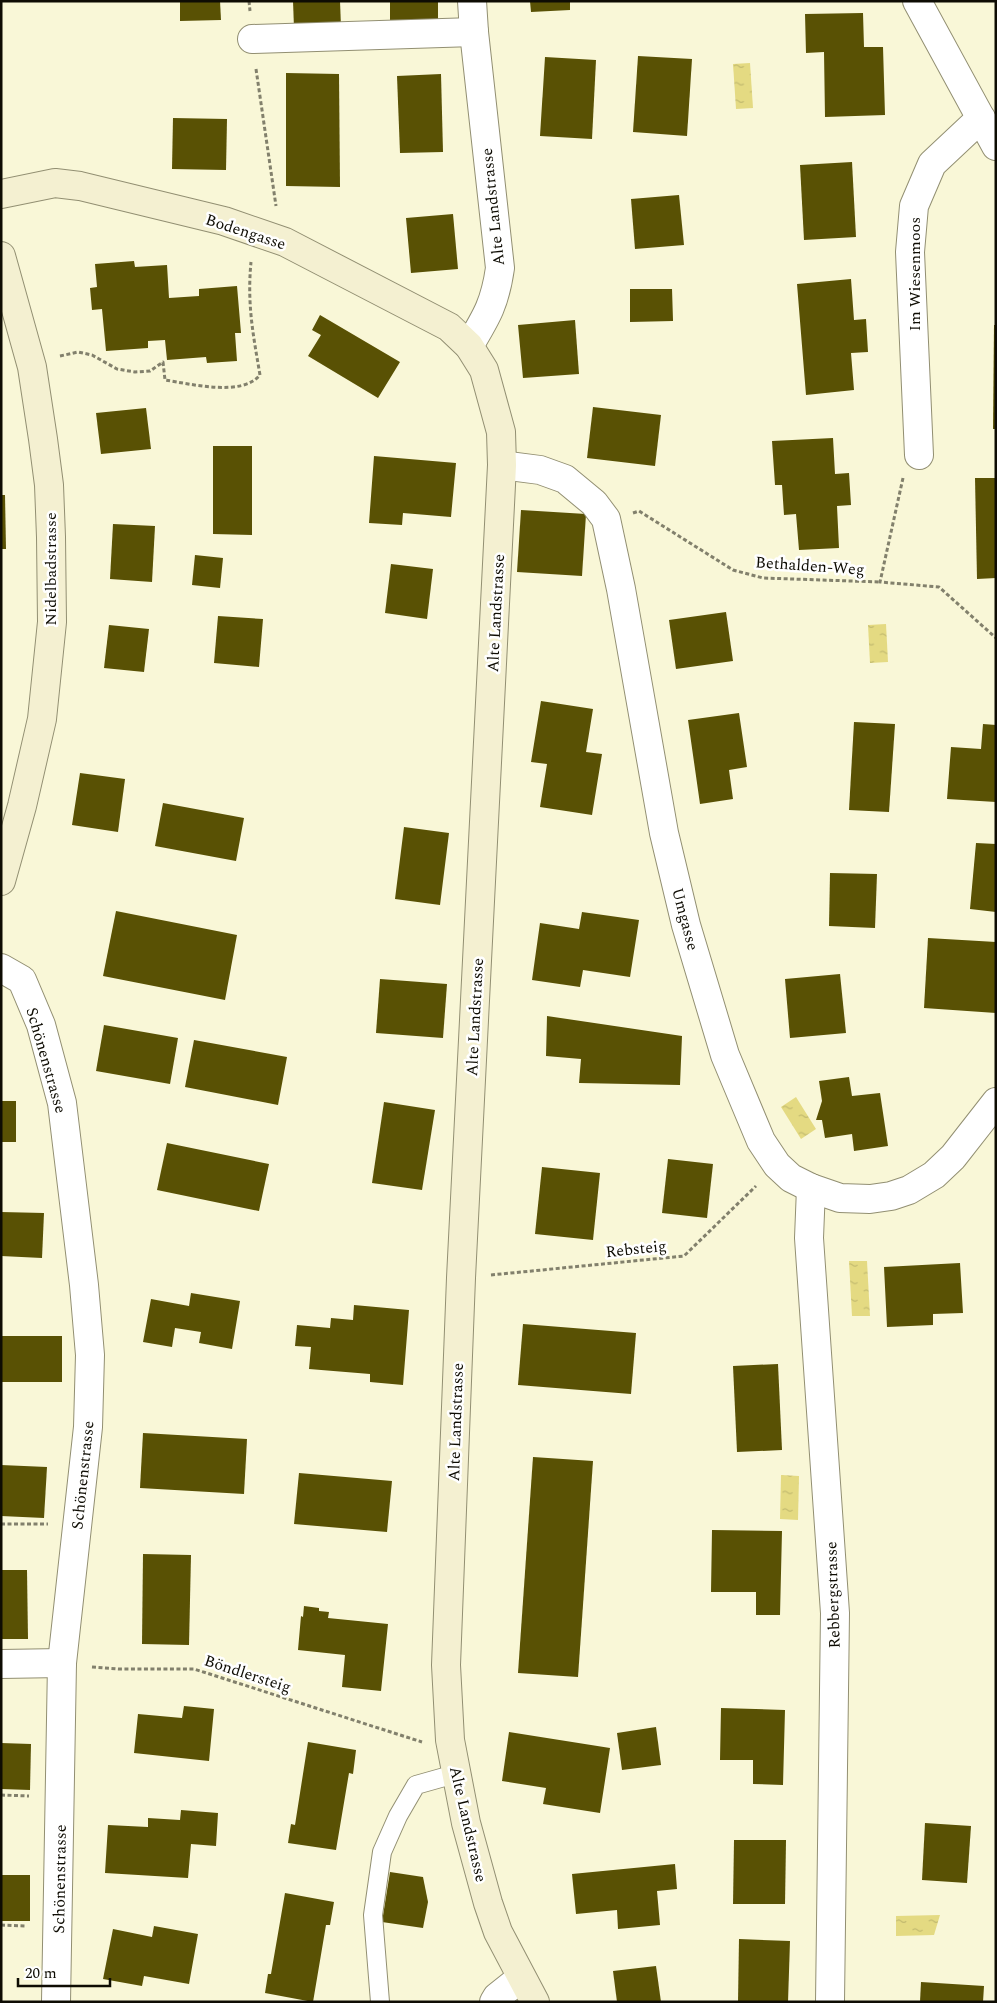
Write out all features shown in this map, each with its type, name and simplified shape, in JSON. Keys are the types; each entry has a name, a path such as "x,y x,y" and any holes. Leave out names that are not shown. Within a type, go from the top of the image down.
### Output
{"street":[{"name":"Alte Landstrasse","path":"472,1 500,268 496,293 489,314 469,346 484,370 501,432 502,465 461,1278 446,1665 450,1740 455,1774 466,1823 498,1932 535,2002"},
{"path":"917,1 996,146"},
{"path":"252,39 474,32"},
{"name":"Im Wiesenmoos","path":"919,455 910,252 914,206 932,164 981,118"},
{"name":"Bodengasse","path":"1,194 55,183 80,186 224,222 285,242 449,328 469,346"},
{"name":"Nidelbadstrasse","path":"1,256 32,367 49,493 52,612 42,719 22,806 1,881"},
{"name":"Umgasse","path":"502,465 540,470 565,479 594,503 606,519 621,589 664,834 686,925 725,1055 761,1141 777,1165 791,1178 811,1188 840,1198 870,1199 890,1196 909,1190 934,1175 953,1157 996,1102"},
{"name":"Schönenstrasse","path":"1,968 22,980 41,1025 62,1103 84,1285 90,1355 88,1427 62,1663 56,2002"},
{"name":"Rebbergstrasse","path":"811,1188 809,1238 835,1613 830,2002"},
{"path":"1,1664 62,1663"},
{"path":"494,2002 497,1997 521,1978"}],"lane":[{"path":"380,2002 373,1915 382,1852 398,1816 416,1785 455,1774"}],"path":[{"path":"249,1 252,39 276,208"},
{"path":"59,356 78,352 92,355 117,369 135,372 150,371 163,362 165,380 214,387 238,386 255,381 260,374 249,307 248,288 252,253"},
{"path":"880,582 905,469 919,455"},
{"name":"Bethalden-Weg","path":"606,519 640,512 733,570 763,578 880,582 939,587 996,638"},
{"name":"Rebsteig","path":"461,1278 684,1256 777,1165"},
{"path":"1,1524 78,1524"},
{"name":"Böndlersteig","path":"62,1663 119,1669 194,1669 420,1742"}],"water":[{"path":"750,63 753,108 736,109 733,64"},
{"path":"886,624 888,662 870,663 868,625"},
{"path":"796,1097 816,1129 801,1139 781,1107"},
{"path":"849,1261 867,1261 870,1316 852,1316"},
{"path":"781,1475 799,1476 798,1520 780,1519"},
{"path":"940,1915 934,1935 896,1936 896,1916"}],"building":[{"path":"180,1 220,1 221,20 180,21"},
{"path":"293,1 340,1 341,27 294,28"},
{"path":"390,1 438,1 438,25 390,25"},
{"path":"530,1 570,1 570,10 531,12"},
{"path":"863,13 864,47 883,47 885,115 825,117 824,52 806,53 805,14"},
{"path":"638,56 692,59 687,136 633,132"},
{"path":"545,57 596,60 592,139 540,136"},
{"path":"286,73 339,74 340,187 286,186"},
{"path":"441,74 443,152 400,153 397,76"},
{"path":"173,118 227,119 226,170 172,169"},
{"path":"852,162 856,237 804,240 800,165"},
{"path":"679,195 684,245 635,249 631,199"},
{"path":"453,214 458,269 411,273 406,218"},
{"path":"134,261 135,267 167,265 169,298 199,296 199,289 237,286 241,333 235,333 237,361 207,363 206,357 167,360 165,340 148,341 148,348 106,351 102,309 92,310 90,288 97,287 95,264"},
{"path":"851,279 854,320 866,319 868,352 851,353 854,390 806,395 797,284"},
{"path":"630,289 672,289 673,321 630,322"},
{"path":"320,315 400,362 378,398 308,356 321,335 312,330"},
{"path":"575,320 579,374 523,378 518,325"},
{"path":"994,325 996,325 996,429 993,429"},
{"path":"593,407 661,415 655,466 587,458"},
{"path":"146,408 151,449 101,454 96,413"},
{"path":"833,438 835,474 849,473 851,505 837,506 839,548 799,550 796,514 784,515 782,485 775,485 772,441"},
{"path":"213,446 252,446 252,535 213,534"},
{"path":"374,456 456,463 451,517 403,513 402,525 369,523"},
{"path":"975,478 996,478 996,578 977,579"},
{"path":"1,495 5,495 6,549 1,549"},
{"path":"521,510 586,514 582,576 517,572"},
{"path":"113,524 155,526 152,582 110,579"},
{"path":"195,555 223,558 220,588 192,585"},
{"path":"391,564 433,569 427,619 385,613"},
{"path":"726,612 733,661 676,669 669,620"},
{"path":"218,616 263,619 259,667 214,663"},
{"path":"109,625 149,629 144,672 104,668"},
{"path":"541,701 593,709 586,752 602,754 592,815 540,807 547,764 531,762"},
{"path":"739,713 747,767 729,770 733,799 700,804 688,720"},
{"path":"854,722 895,724 889,812 849,810"},
{"path":"983,724 996,725 996,802 947,799 951,747 981,749"},
{"path":"80,773 125,779 118,832 72,825"},
{"path":"163,803 244,818 236,861 155,846"},
{"path":"404,827 449,833 440,905 395,899"},
{"path":"976,843 996,844 996,912 970,909"},
{"path":"830,873 877,874 875,928 829,926"},
{"path":"116,911 237,935 225,1000 103,976"},
{"path":"582,912 639,920 630,977 583,970 580,987 532,980 540,923 579,929"},
{"path":"928,938 996,942 996,1013 924,1008"},
{"path":"840,974 846,1033 790,1038 785,979"},
{"path":"380,979 447,984 443,1038 376,1033"},
{"path":"547,1016 682,1036 680,1085 579,1083 581,1059 546,1056"},
{"path":"104,1025 178,1038 170,1084 96,1071"},
{"path":"194,1040 287,1057 278,1105 185,1087"},
{"path":"849,1077 852,1096 880,1093 888,1146 854,1151 852,1134 825,1138 822,1120 816,1120 822,1101 819,1081"},
{"path":"1,1101 16,1101 16,1142 1,1142"},
{"path":"384,1102 435,1110 422,1190 372,1183"},
{"path":"167,1143 269,1164 259,1211 157,1190"},
{"path":"668,1159 713,1164 707,1218 662,1213"},
{"path":"542,1167 600,1173 593,1240 535,1234"},
{"path":"1,1212 44,1213 42,1258 1,1256"},
{"path":"960,1263 963,1313 933,1314 933,1325 887,1327 884,1267"},
{"path":"191,1293 240,1301 232,1349 199,1343 201,1332 175,1328 172,1347 143,1342 151,1299 189,1306"},
{"path":"354,1305 409,1310 403,1385 370,1382 370,1374 309,1369 311,1347 295,1346 297,1325 330,1328 331,1318 353,1320"},
{"path":"523,1324 636,1333 631,1394 518,1385"},
{"path":"1,1336 62,1336 62,1382 1,1382"},
{"path":"778,1364 782,1450 737,1452 733,1366"},
{"path":"143,1433 247,1439 244,1494 140,1488"},
{"path":"533,1457 593,1461 578,1677 518,1673"},
{"path":"1,1465 47,1467 44,1518 1,1516"},
{"path":"299,1473 392,1481 387,1532 294,1524"},
{"path":"712,1530 782,1531 780,1615 756,1615 756,1592 711,1592"},
{"path":"143,1554 191,1555 189,1645 142,1644"},
{"path":"1,1570 27,1570 28,1639 1,1639"},
{"path":"304,1606 319,1608 319,1611 329,1612 328,1618 388,1624 381,1691 342,1687 345,1655 298,1650 301,1616 303,1617"},
{"path":"184,1706 214,1709 209,1761 134,1753 138,1714 182,1718"},
{"path":"721,1708 785,1710 783,1785 753,1784 753,1760 720,1760"},
{"path":"656,1727 661,1765 622,1770 617,1733"},
{"path":"509,1732 610,1748 600,1813 543,1804 546,1788 502,1781"},
{"path":"308,1742 356,1750 353,1774 349,1773 336,1850 288,1843 291,1824 295,1825"},
{"path":"1,1743 31,1744 30,1790 1,1789"},
{"path":"181,1810 218,1813 216,1846 191,1844 188,1878 105,1873 108,1825 148,1827 148,1818 180,1820"},
{"path":"925,1823 971,1826 967,1883 922,1880"},
{"path":"734,1840 786,1840 785,1904 733,1904"},
{"path":"675,1864 677,1889 657,1891 660,1925 618,1929 617,1910 576,1914 572,1874"},
{"path":"390,1872 423,1877 428,1902 423,1928 382,1922"},
{"path":"1,1875 30,1875 30,1921 1,1921"},
{"path":"285,1893 334,1902 330,1925 326,1925 313,2002 265,1993 268,1974 271,1974"},
{"path":"154,1926 198,1934 189,1984 144,1976 142,1986 103,1979 113,1929 152,1937"},
{"path":"739,1939 790,1941 788,2002 738,2002"},
{"path":"656,1966 661,2002 617,2002 613,1971"},
{"path":"921,1982 984,1986 983,2002 920,2002"}]}
